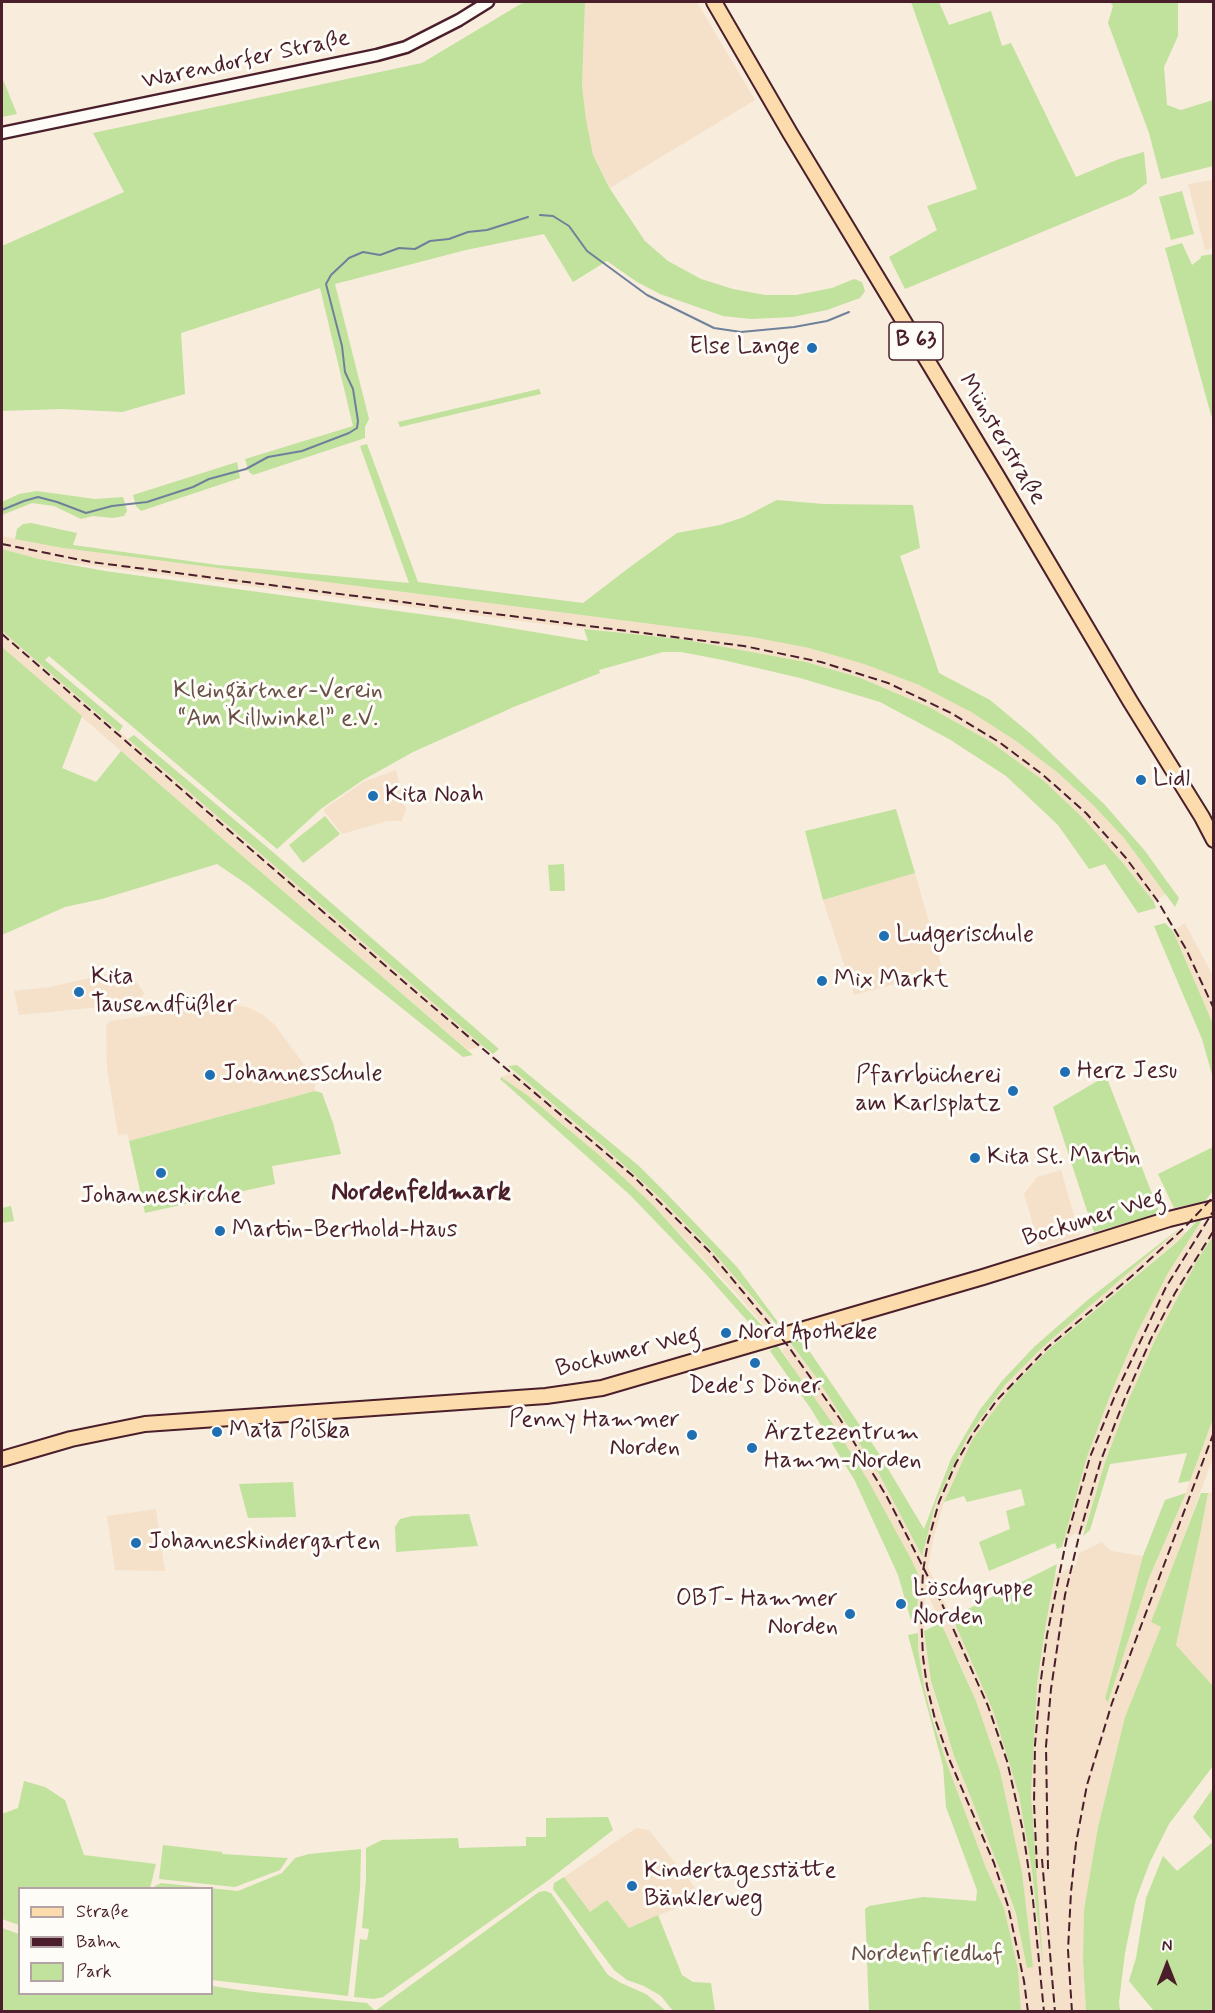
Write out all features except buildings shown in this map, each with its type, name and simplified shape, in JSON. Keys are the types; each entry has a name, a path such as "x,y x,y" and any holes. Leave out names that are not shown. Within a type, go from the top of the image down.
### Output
{"main road":[{"name":"Münsterstraße","path":"717,8 1214,840"},
{"name":"Bockumer Weg","path":"2,1459 71,1439 146,1424 537,1396 602,1388 982,1277 1169,1219 1214,1208"}],"street":[{"name":"Warendorfer Straße","path":"2,133 377,56 406,47 459,20 488,2"},
{"path":"708,2 717,8"}],"shaded area":[{"path":"585,2 697,2 755,100 610,188 593,155 586,119 582,86"},
{"path":"1213,180 1213,248 1205,250 1188,184"},
{"path":"2,536 63,548 752,637 809,648 864,664 919,685 971,712 1016,741 1057,772 1124,838 1166,894 1154,902 1122,862 1044,781 991,742 929,707 858,677 806,662 681,639 535,623 39,559 2,549"},
{"path":"2,631 483,1046 468,1050 121,751 2,647"},
{"name":"Kita Noah","path":"396,770 406,810 402,821 387,821 342,834 323,810 363,782"},
{"name":"Ludgerischule","path":"915,873 943,971 854,995 823,900"},
{"path":"1185,923 1213,976 1213,1024 1173,931"},
{"name":"Kita Tausendfüßler","path":"128,969 144,993 140,1003 19,1015 14,991 50,987"},
{"name":"Johannesschule","path":"227,1004 248,1007 274,1024 315,1080 315,1091 129,1141 127,1134 118,1135 107,1069 106,1026 110,1021"},
{"path":"514,1072 604,1147 660,1198 713,1252 772,1320 764,1326 653,1205 598,1154 527,1095 501,1077"},
{"path":"1061,1170 1080,1236 1040,1248 1024,1194 1037,1177"},
{"path":"1213,1222 1213,1236 1198,1259 1155,1340 1128,1401 1105,1462 1084,1530 1064,1539 1087,1457 1137,1333 1168,1273 1200,1223"},
{"path":"1180,1228 1186,1233 1049,1349 972,1440 944,1502 928,1567 988,1696 1006,1747 1019,1795 1032,1871 1040,1939 1031,1793 1032,1743 1037,1684 1055,1575 1076,1565 1079,1553 1102,1542 1111,1551 1143,1556 1105,1699 1108,1701 1149,1578 1185,1495 1213,1419 1213,1458 1152,1622 1161,1627 1125,1718 1098,1827 1083,1961 1086,2011 1021,2011 1018,1969 1004,1908 986,1868 947,1764 924,1687 918,1648 919,1576 869,1482 782,1350 790,1344 818,1380 879,1474 922,1555 936,1502 968,1436 1005,1385 1045,1345","holes":["926,1591 966,1677 1000,1771 1022,1872 1032,1967 1004,1880 954,1756 939,1711 931,1681 924,1633"]},
{"path":"1213,1492 1213,1686 1176,1645 1208,1493"},
{"name":"Johanneskindergarten","path":"156,1509 165,1571 115,1570 107,1516"},
{"name":"Kindertagesstätte Bänklerweg","path":"636,1828 649,1830 701,1895 700,1898 629,1928 590,1912 564,1877"}],"green space":[{"path":"524,2 585,2 582,86 593,155 610,189 645,241 668,261 701,279 733,289 765,295 796,295 832,288 854,279 862,282 865,291 860,298 827,310 793,317 751,319 723,316 660,294 637,282 607,261 573,282 544,234 466,250 335,284 369,419 365,427 365,438 253,475 249,472 245,459 353,426 320,288 181,333 185,394 122,412 62,409 2,411 2,246 124,192 93,133 422,63"},
{"path":"911,2 939,2 949,25 991,11 1002,46 1011,43 1076,177 1119,159 1144,152 1147,183 1131,195 905,289 889,257 937,230 927,206 977,189"},
{"path":"1110,2 1178,2 1178,36 1164,67 1167,105 1181,110 1213,100 1213,166 1161,179 1149,133 1108,23 1113,6"},
{"path":"2,77 17,114 2,117"},
{"path":"1182,191 1194,234 1171,240 1159,197"},
{"path":"1182,243 1192,265 1201,256 1213,254 1213,418 1165,248"},
{"path":"539,389 541,394 400,427 398,422"},
{"path":"367,444 418,582 583,603 677,533 720,525 744,517 777,500 824,504 913,505 920,548 900,556 939,673 990,700 1032,735 1105,805 1145,851 1179,898 1175,907 1124,838 1057,772 1016,741 971,712 919,685 864,664 809,648 752,637 63,548 15,539 17,529 23,524 31,523 77,533 73,545 218,565 409,583 360,446"},
{"path":"237,462 240,478 141,511 136,506 133,495"},
{"path":"37,491 95,499 123,497 127,511 124,516 113,518 93,516 81,519 54,506 32,503 2,515 2,502 19,494"},
{"name":"Kleingärtner-Verein “Am Killwinkel” e.V.","path":"2,549 39,559 105,571 456,619 588,641 584,629 681,639 806,662 858,677 929,707 991,742 1044,781 1083,818 1122,862 1154,902 1156,908 1138,913 1105,864 1089,869 1058,825 1006,776 949,739 880,702 800,678 681,652 663,652 599,670 600,673 516,706 413,752 363,780 322,808 277,849 49,656 45,660 123,726 119,732 2,631"},
{"path":"2,647 82,716 62,768 96,782 121,751 473,1055 463,1057 248,885 217,864 102,899 65,907 2,935"},
{"path":"134,735 274,853 499,1049 493,1054 483,1046 128,739"},
{"path":"896,809 915,873 823,900 805,831"},
{"path":"325,816 340,834 303,863 289,845"},
{"path":"564,864 565,891 550,891 548,865"},
{"path":"1165,923 1173,931 1213,1024 1213,1078 1202,1039 1154,926"},
{"path":"517,1065 639,1166 667,1194 737,1267 777,1321 777,1325 713,1252 660,1198 508,1066"},
{"path":"1106,1076 1160,1214 1094,1232 1053,1107"},
{"path":"501,1077 527,1095 598,1154 653,1205 766,1330 757,1332 705,1273 630,1195 500,1079"},
{"path":"315,1091 322,1093 341,1154 272,1166 275,1184 145,1213 129,1141"},
{"path":"1213,1147 1213,1191 1205,1201 1174,1208 1158,1174"},
{"path":"11,1206 14,1221 2,1223 2,1208"},
{"path":"1202,1220 1168,1273 1137,1333 1111,1393 1087,1457 1062,1547 1057,1549 1055,1543 989,1571 979,1542 1010,1529 1006,1511 1025,1505 1021,1489 967,1502 964,1496 944,1502 972,1440 1010,1389 1049,1349 1177,1242 1197,1221"},
{"path":"1180,1228 1045,1345 1005,1385 968,1436 936,1502 922,1556 879,1474 818,1380 789,1341 802,1340 878,1452 924,1529 951,1459 979,1411 1002,1381 1034,1347 1090,1298"},
{"path":"1213,1236 1213,1419 1190,1481 1178,1483 1187,1453 1110,1464 1090,1530 1083,1536 1105,1462 1128,1401 1155,1340 1198,1259"},
{"path":"777,1345 833,1424 869,1482 910,1557 919,1576 917,1618 911,1620 898,1575 855,1481 811,1409 770,1351"},
{"path":"293,1482 296,1517 248,1518 239,1484"},
{"path":"1186,1493 1149,1578 1108,1702 1105,1699 1143,1556 1165,1500"},
{"path":"1201,1493 1208,1493 1176,1645 1213,1686 1213,1766 1169,1824 1150,1862 1136,1899 1125,1953 1120,2011 1086,2011 1083,1961 1084,1910 1098,1827 1125,1717 1161,1627 1151,1622"},
{"path":"469,1514 478,1546 396,1552 395,1527 400,1519 412,1516"},
{"path":"1057,1564 1037,1684 1031,1793 1043,1966 1032,1871 1019,1795 994,1713 952,1617"},
{"path":"941,1623 976,1701 1000,1771 1022,1872 1033,1967 1027,1968 1016,1914 954,1756 931,1681 924,1631"},
{"name":"Nordenfriedhof","path":"918,1633 924,1687 932,1718 986,1868 1004,1908 1018,1969 1021,2011 869,2011 865,1909 869,1906 923,1897 976,1901 977,1890 946,1807 943,1766 908,1635"},
{"path":"24,1781 45,1787 65,1800 84,1855 156,1864 150,1887 18,1887 18,1925 2,1919 2,1814 18,1808"},
{"path":"1213,1788 1213,1842 1193,1817"},
{"path":"608,1817 613,1830 550,1879 383,1997 374,1999 354,1997 360,1939 367,1940 369,1929 362,1928 366,1848 382,1840 458,1838 459,1848 526,1846 526,1837 546,1837 546,1818"},
{"path":"1213,1842 1213,2011 1154,2011 1129,1981 1136,1958 1146,1898 1163,1856 1177,1871"},
{"path":"163,1845 222,1852 222,1854 288,1858 280,1870 235,1887 159,1879"},
{"path":"361,1849 360,1889 348,1996 213,1980 213,1888 238,1891 282,1873 295,1858 309,1854"},
{"path":"564,1877 590,1912 607,1900 629,1928 658,1915 682,1975 693,1982 711,1983 715,2011 673,2011 661,1996 644,1986 627,1980 614,1970 553,1889 554,1883"},
{"path":"161,1883 199,1887 155,1887"},
{"path":"545,1891 551,1893 608,1975 646,1994 666,2011 375,2011 539,1892"},
{"path":"2,1928 18,1934 18,1995 213,1995 213,1986 367,2003 375,2011 2,2011"}],"waterway":[{"path":"540,215 553,216 569,226 587,251 647,295 714,328 741,332 794,327 827,321 849,312"},
{"path":"2,510 38,497 86,513 112,506 147,502 193,487 209,479 246,469 268,457 302,451 349,433 357,428 358,421 353,389 345,372 342,346 326,284 331,275 349,258 363,252 380,255 399,248 415,249 430,241 487,230 528,217"}],"railway":[{"path":"2,544 91,562 744,646 821,662 888,683 951,713 999,742 1042,774 1086,813 1126,858 1157,900 1186,949 1214,1009"},
{"path":"2,634 418,994 633,1176 709,1251 788,1346 840,1419 887,1497 942,1604 988,1706 1007,1761 1023,1831 1033,1900 1044,2012"},
{"path":"1028,2012 1024,1981 1008,1906 994,1863 950,1761 935,1719 927,1686 921,1614 923,1571 928,1542 939,1502 956,1463 974,1432 997,1400 1048,1347 1133,1275 1185,1227 1214,1196"},
{"path":"1037,1868 1034,1803 1035,1745 1040,1687 1047,1635 1067,1537 1090,1457 1116,1393 1166,1287 1214,1210"},
{"path":"1048,1869 1046,1746 1051,1689 1065,1595 1080,1532 1101,1460 1151,1339 1175,1293 1214,1230"},
{"path":"1072,2012 1068,1950 1071,1892 1076,1843 1087,1785 1112,1703 1214,1432"},
{"path":"1042,1859 1055,2012"}],"place":[{"name":"Else Lange","path":"812,348"},
{"name":"Lidl","path":"1141,780"},
{"name":"Kita Noah","path":"373,796"},
{"name":"Ludgerischule","path":"884,936"},
{"name":"Mix Markt","path":"822,981"},
{"name":"Kita Tausendfüßler","path":"79,992"},
{"name":"Herz Jesu","path":"1065,1072"},
{"name":"Johannesschule","path":"210,1075"},
{"name":"Pfarrbücherei am Karlsplatz","path":"1013,1091"},
{"name":"Kita St. Martin","path":"975,1158"},
{"name":"Johanneskirche","path":"161,1173"},
{"name":"Martin-Berthold-Haus","path":"220,1231"},
{"name":"Nord Apotheke","path":"726,1333"},
{"name":"Dede's Döner","path":"755,1363"},
{"name":"Mała Polska","path":"217,1432"},
{"name":"Penny Hammer Norden","path":"692,1435"},
{"name":"Ärztezentrum Hamm-Norden","path":"752,1448"},
{"name":"Johanneskindergarten","path":"136,1543"},
{"name":"Löschgruppe Norden","path":"901,1604"},
{"name":"OBT- Hammer Norden","path":"850,1614"},
{"name":"Kindertagesstätte Bänklerweg","path":"632,1886"}],"district":[{"name":"Nordenfeldmark","path":"421,1194"}]}
